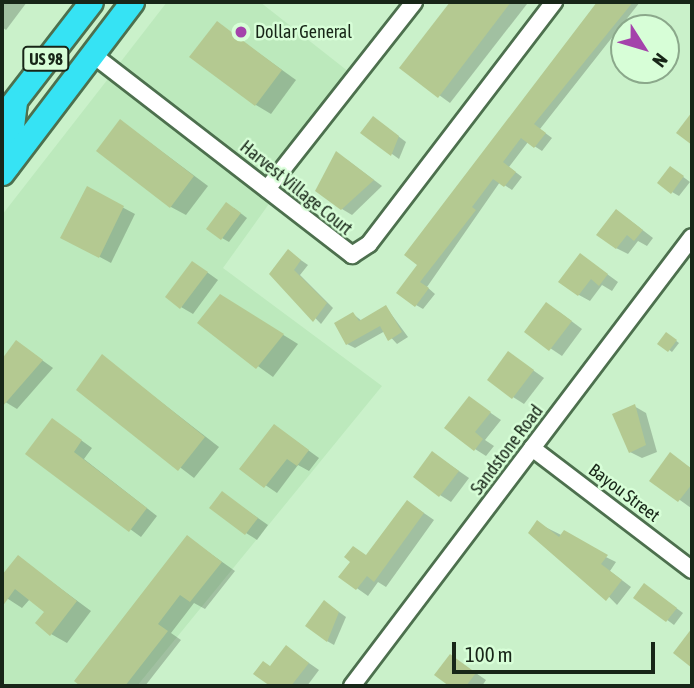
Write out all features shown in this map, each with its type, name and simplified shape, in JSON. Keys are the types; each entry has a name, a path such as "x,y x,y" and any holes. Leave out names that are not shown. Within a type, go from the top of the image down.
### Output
{"highway":[{"name":"US 98","path":"2,117 91,2"},
{"name":"US 98","path":"5,169 132,2"},
{"path":"5,169 16,99"}],"street":[{"path":"267,189 414,2"},
{"name":"Harvest Village Court","path":"92,54 346,253 364,249 554,2"},
{"name":"Sandstone Road","path":"354,685 692,237"},
{"name":"Bayou Street","path":"532,448 692,570"}],"shaded area":[{"path":"167,2 260,2 349,72 265,179 119,64"},
{"path":"111,75 271,201 223,268 382,386 137,686 2,686 2,215"}],"building":[{"path":"450,2 511,2 438,98 399,68"},
{"path":"597,2 633,2 623,14 610,14 610,30 534,124 546,133 534,148 521,138 503,162 516,172 504,187 493,179 472,207 476,210 420,282 429,288 415,307 396,293 417,265 404,255"},
{"path":"217,21 282,70 255,106 189,57"},
{"path":"692,112 692,145 676,133"},
{"path":"373,116 399,136 391,156 360,133"},
{"path":"120,119 194,176 170,208 96,151"},
{"path":"336,151 374,180 341,210 315,191"},
{"path":"670,166 684,176 671,194 657,183"},
{"path":"87,186 124,206 99,258 60,238"},
{"path":"226,202 241,213 221,240 206,229"},
{"path":"616,209 643,230 634,241 627,235 616,249 596,235"},
{"path":"288,249 301,260 294,270 327,303 313,322 269,274"},
{"path":"580,253 608,274 599,286 591,279 578,296 558,282"},
{"path":"192,261 208,272 180,309 165,297"},
{"path":"220,294 284,334 256,369 197,323"},
{"path":"546,302 572,321 549,351 524,332"},
{"path":"386,305 402,332 388,341 380,326 346,345 334,323 353,312 359,321"},
{"path":"666,332 677,340 668,352 657,344"},
{"path":"16,340 43,360 2,407 2,359"},
{"path":"508,351 534,370 512,399 487,380"},
{"path":"102,354 205,437 178,471 76,390"},
{"path":"469,396 491,412 475,432 483,439 474,451 444,428"},
{"path":"635,404 646,445 629,453 612,414"},
{"path":"52,418 82,440 74,452 147,508 129,532 25,454"},
{"path":"274,424 309,450 297,466 287,459 264,488 239,469"},
{"path":"432,451 459,471 439,497 413,477"},
{"path":"670,452 692,469 692,484 678,502 649,481"},
{"path":"222,491 258,518 245,535 209,508"},
{"path":"407,500 424,513 374,582 367,576 356,590 338,577 350,562 344,557 353,546 366,555"},
{"path":"537,520 559,537 564,530 608,555 601,564 622,580 606,601 528,533"},
{"path":"187,535 222,562 190,602 180,595 158,624 168,631 125,686 80,686 74,681"},
{"path":"18,555 77,601 50,636 35,623 44,612 15,589 2,607 2,575"},
{"path":"644,583 677,608 666,622 633,598"},
{"path":"324,600 339,612 327,642 305,626"},
{"path":"692,628 692,668 673,653"},
{"path":"286,645 309,663 291,686 270,686 253,674 263,661 270,666"},
{"path":"450,654 476,673 466,686 449,686 434,675"}],"place":[{"name":"Dollar General","path":"241,32"}]}
